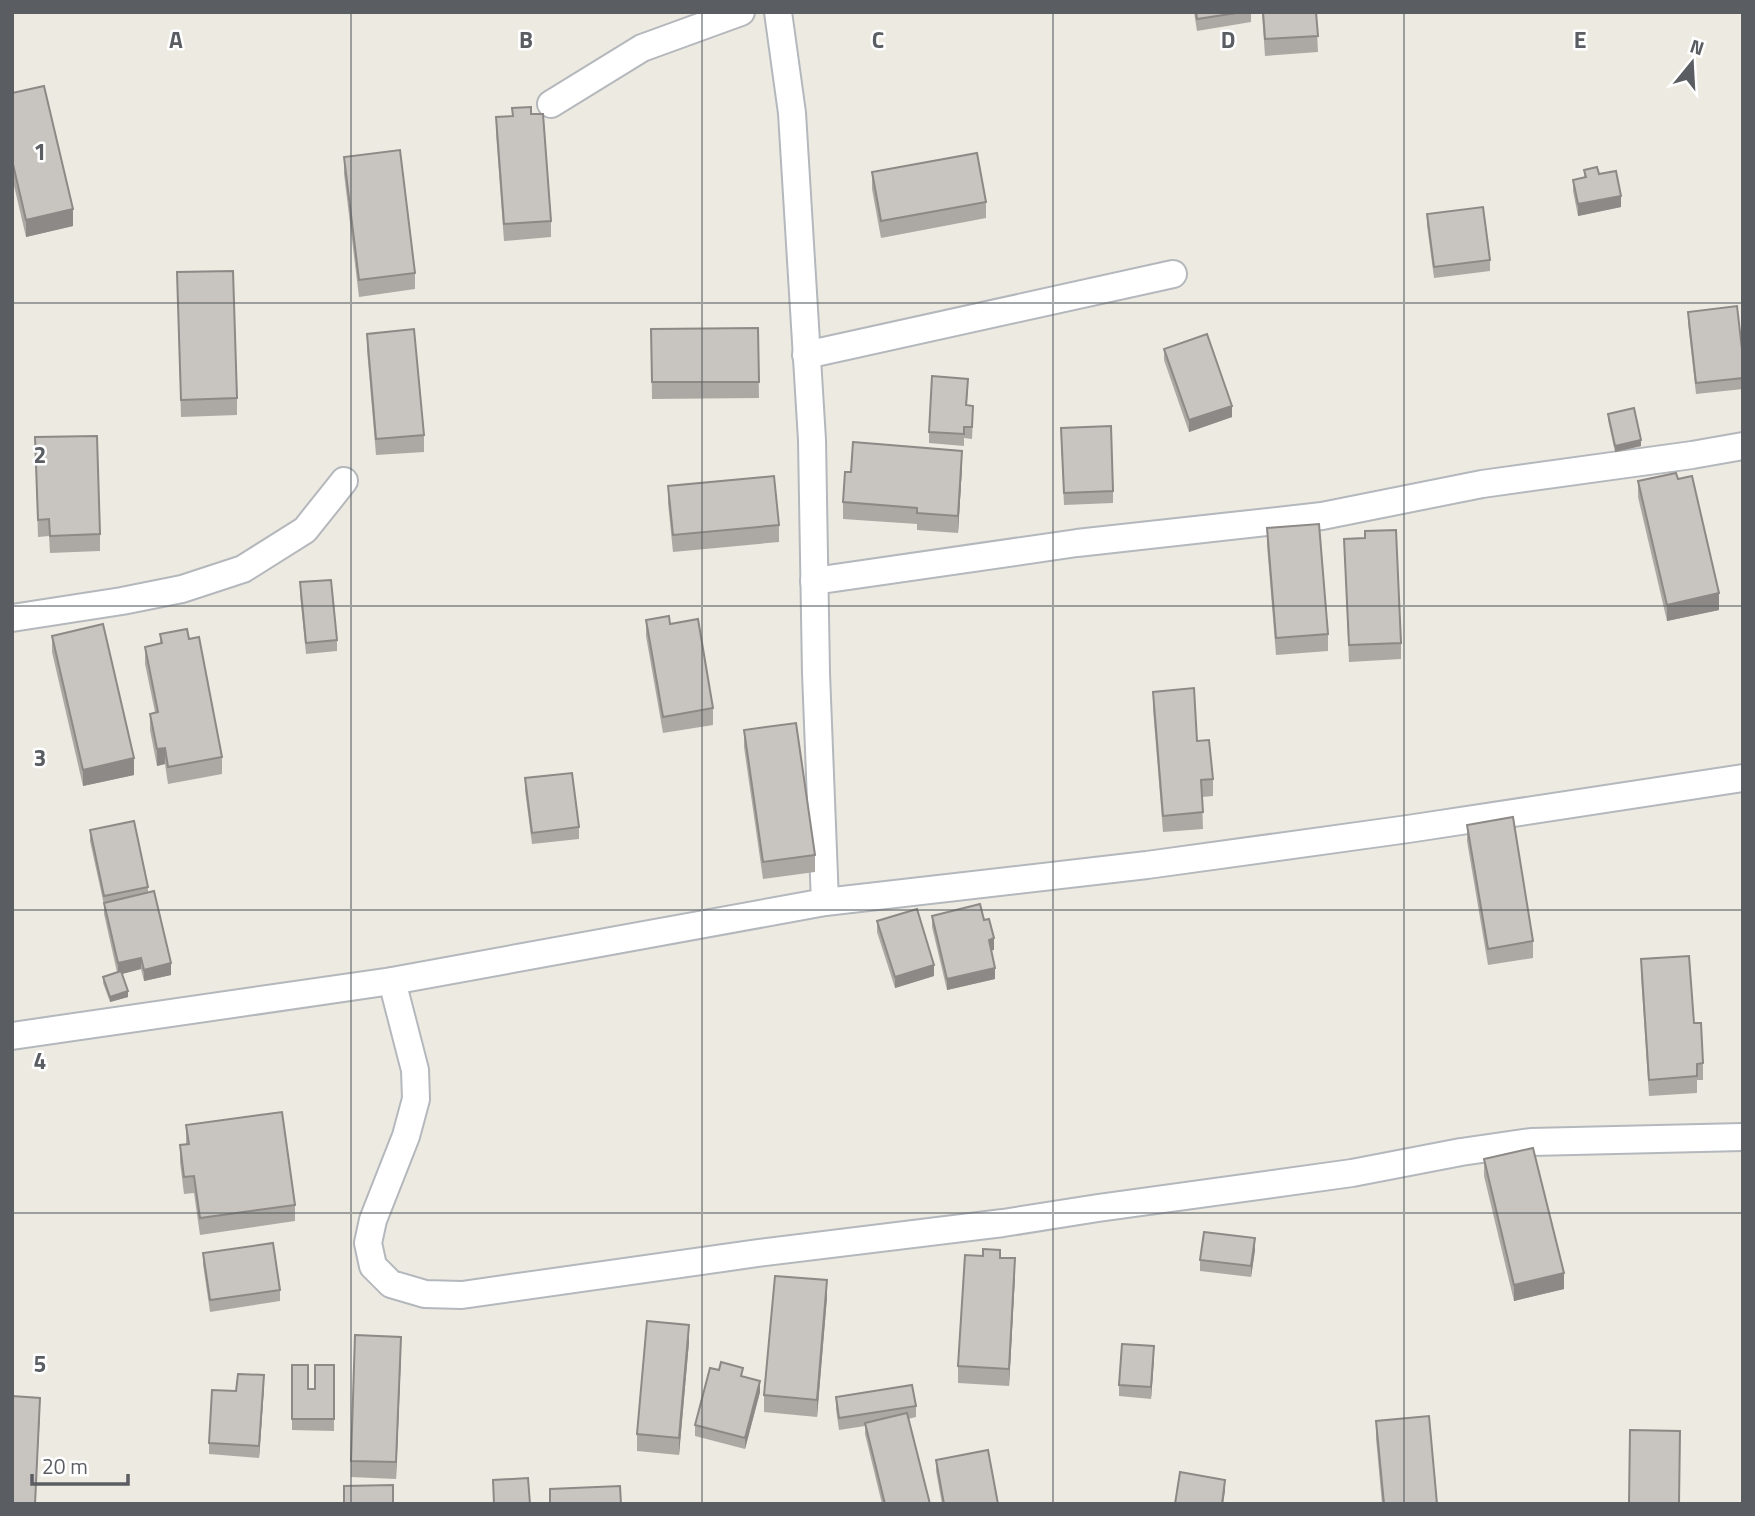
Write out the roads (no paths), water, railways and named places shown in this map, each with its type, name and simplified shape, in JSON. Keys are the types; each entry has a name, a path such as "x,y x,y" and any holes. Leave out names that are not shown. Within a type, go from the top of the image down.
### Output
{"street":[{"path":"551,104 642,48 741,12"},
{"path":"778,12 792,113 812,440 824,902"},
{"path":"806,355 1173,274"},
{"path":"814,581 1077,543 1322,516 1482,484 1743,446"},
{"path":"12,618 182,589 243,569 305,530 344,481"},
{"path":"12,1036 392,981 824,902 1147,865 1743,778"},
{"path":"392,981 415,1070 416,1099 406,1136 373,1220 368,1243 373,1266 391,1284 425,1294 462,1295 758,1253 1003,1223 1352,1173 1531,1142 1743,1137"}]}
